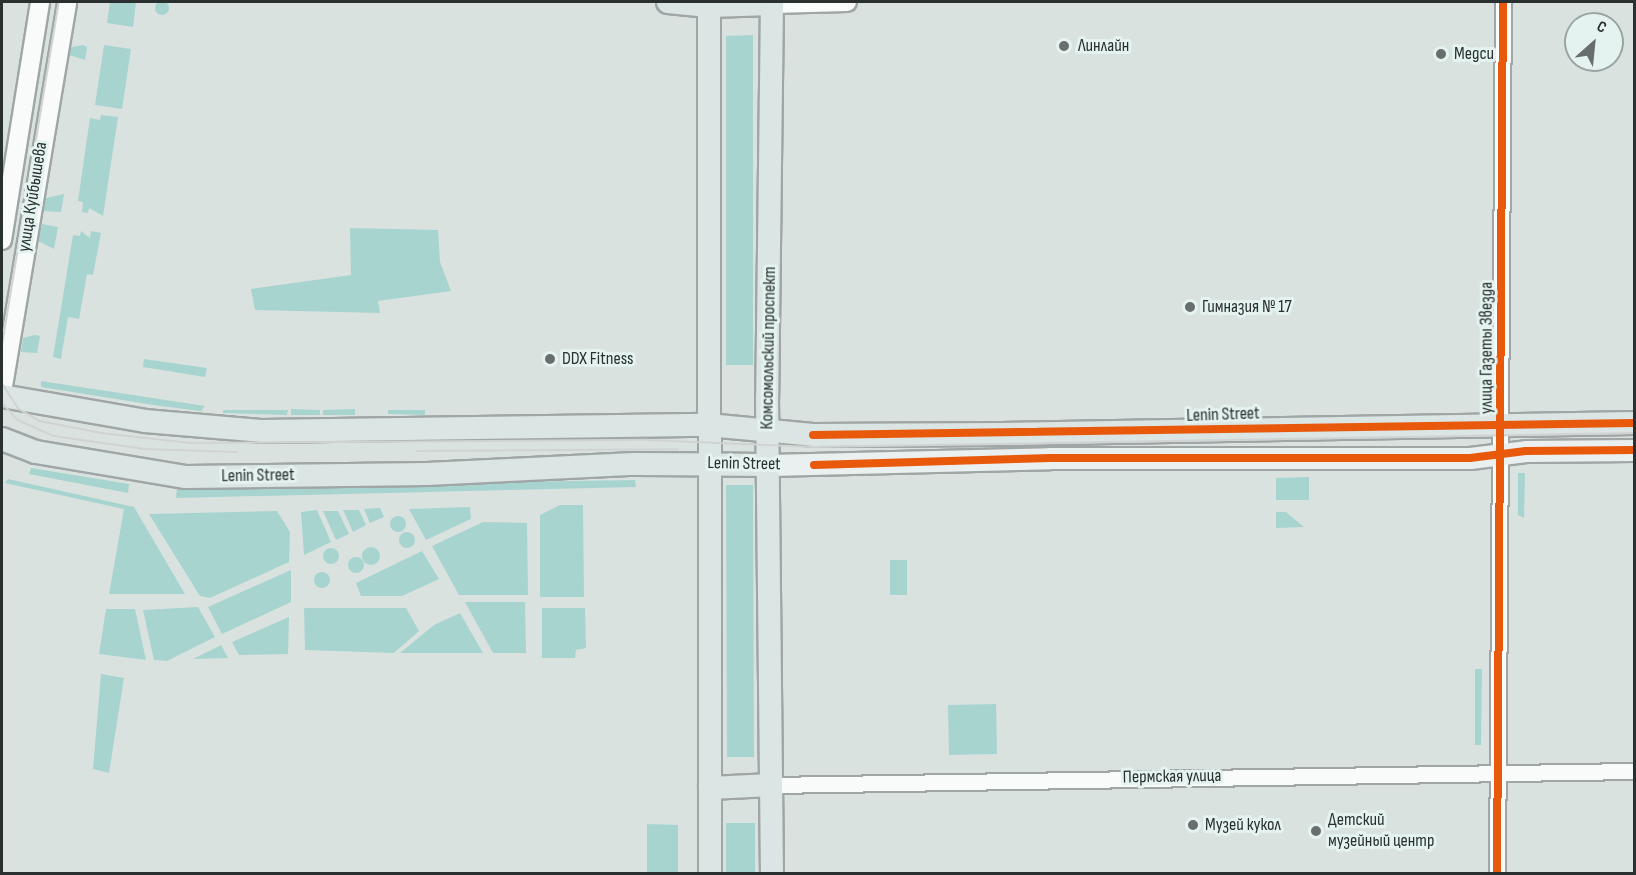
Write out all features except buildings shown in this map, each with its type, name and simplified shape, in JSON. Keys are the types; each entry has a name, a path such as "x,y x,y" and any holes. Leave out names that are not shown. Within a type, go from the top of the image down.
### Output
{"main road":[{"path":"668,2 772,3"},
{"name":"Комсомольский проспект","path":"772,3 768,431 772,873"},
{"path":"709,4 710,873"},
{"name":"Lenin Street","path":"2,394 31,402 145,421 261,431 708,425 813,435 1001,434 1635,423"},
{"name":"Lenin Street","path":"2,439 36,452 186,477 427,474 710,463 769,465 1050,458 1470,458 1501,454 1635,450"},
{"name":"Пермская улица","path":"710,788 771,785"}],"street":[{"name":"улица Куйбышева","path":"2,240 40,2"},
{"name":"улица Куйбышева","path":"2,394 67,2"},
{"path":"772,3 847,2"},
{"name":"улица Газеты Звезда","path":"1497,873 1502,424 1503,2"},
{"path":"7,370 13,390 31,402"},
{"name":"Пермская улица","path":"771,785 1498,771 1635,771"}],"shaded area":[{"path":"162,1 167,3 169,8 167,13 162,15 157,13 155,8 157,3"},
{"path":"110,2 136,2 133,27 107,23"},
{"path":"753,35 753,365 726,365 726,36"},
{"path":"83,45 87,47 85,60 66,54 72,47"},
{"path":"104,45 131,49 122,109 95,105"},
{"path":"101,115 118,117 103,216 89,208 88,213 82,212 83,202 78,201 90,118 100,120"},
{"path":"64,194 61,212 43,211 46,198"},
{"path":"42,224 58,227 54,249 38,241"},
{"path":"350,228 438,230 440,262 451,291 378,301 380,313 255,310 251,289 351,275"},
{"path":"81,231 90,238 91,231 101,233 93,275 87,274 79,319 68,317 61,359 53,357 73,235 80,236"},
{"path":"40,336 37,353 21,352 23,338"},
{"path":"144,359 207,368 205,377 143,367"},
{"path":"41,381 205,406 201,411 160,406 41,387"},
{"path":"291,409 320,410 320,415 291,415"},
{"path":"355,409 355,415 323,415 323,410"},
{"path":"223,410 288,410 287,415 223,413"},
{"path":"388,410 425,410 425,415 388,414"},
{"path":"31,468 129,484 128,493 29,474"},
{"path":"1518,473 1525,473 1524,518 1518,515"},
{"path":"1309,477 1309,500 1276,500 1276,478"},
{"path":"8,479 134,507 185,594 109,594 124,509 5,483"},
{"path":"635,480 636,487 176,498 177,487"},
{"path":"726,485 753,485 754,757 727,757"},
{"path":"560,505 583,505 584,597 540,597 540,515"},
{"path":"470,507 471,519 426,540 409,509"},
{"path":"380,508 384,517 370,523 364,509"},
{"path":"317,510 331,542 304,555 301,512"},
{"path":"343,510 359,510 366,525 353,532"},
{"path":"277,511 290,532 289,562 210,598 200,596 149,514"},
{"path":"323,511 338,511 349,534 336,540"},
{"path":"1276,512 1286,512 1304,527 1276,528"},
{"path":"398,516 404,518 406,524 404,530 398,532 392,530 390,524 392,518"},
{"path":"483,522 527,523 528,595 459,595 432,546"},
{"path":"404,532 410,532 415,540 413,546 404,548 399,543 399,537"},
{"path":"371,547 377,550 380,556 377,562 371,565 365,562 362,556 365,550"},
{"path":"328,548 334,548 339,556 337,562 328,564 323,559 323,553"},
{"path":"422,551 439,579 402,596 361,596 356,583"},
{"path":"353,557 359,557 364,565 362,571 353,573 348,568 348,562"},
{"path":"890,560 907,560 907,595 890,595"},
{"path":"291,570 291,602 222,634 208,607"},
{"path":"319,572 325,572 330,580 328,586 319,588 314,583 314,577"},
{"path":"465,602 525,602 526,653 493,653"},
{"path":"198,607 215,637 167,661 154,660 143,610"},
{"path":"304,608 406,608 419,631 394,653 305,650"},
{"path":"542,608 585,608 586,648 576,650 575,658 542,658"},
{"path":"106,609 135,609 146,660 99,654"},
{"path":"460,613 483,653 400,653 434,625"},
{"path":"289,617 288,654 239,655 232,642"},
{"path":"221,645 228,658 193,659"},
{"path":"1475,669 1482,669 1481,745 1475,745"},
{"path":"101,674 124,678 109,773 93,769"},
{"path":"996,704 997,754 949,755 948,705"},
{"path":"726,823 755,823 755,873 726,873"},
{"path":"647,824 678,825 678,873 647,873"}],"tram line":[{"path":"2,345 59,2"},
{"path":"2,383 19,409 40,421 101,433 190,443 647,440 814,447 1634,433"},
{"path":"3,404 18,420 54,436 145,449 237,452"},
{"path":"417,451 678,449"}],"cycle path":[{"path":"1497,874 1503,2"},
{"path":"813,435 1634,423"},
{"path":"814,465 1050,458 1470,458 1526,451 1634,450"}],"place":[{"name":"Линлайн","path":"1064,46"},
{"name":"Медси","path":"1441,54"},
{"name":"Гимназия № 17","path":"1190,307"},
{"name":"DDX Fitness","path":"550,359"},
{"name":"Музей кукол","path":"1193,825"},
{"name":"Детский музейный центр","path":"1316,831"}]}
